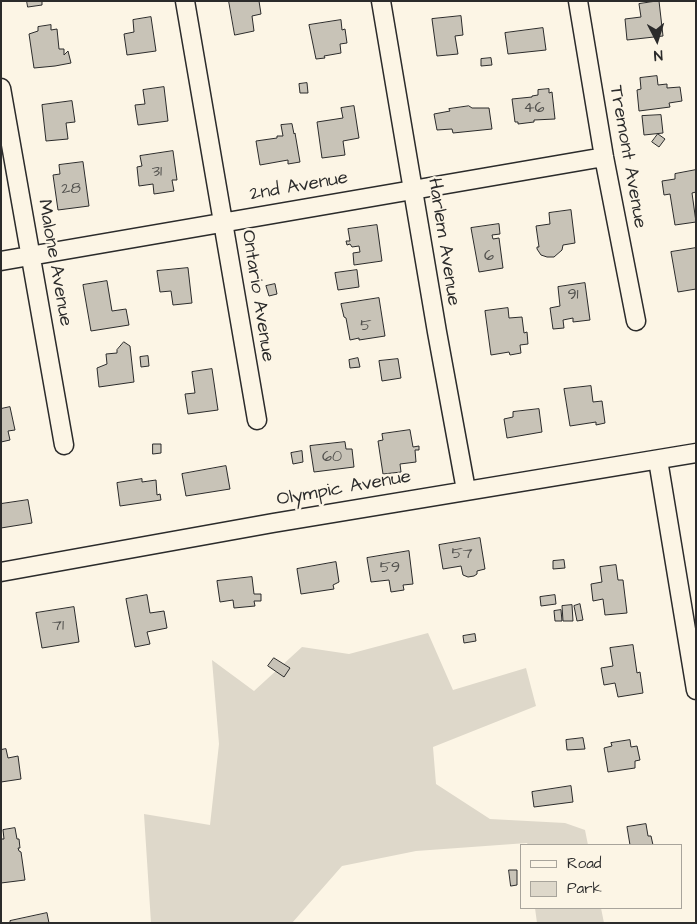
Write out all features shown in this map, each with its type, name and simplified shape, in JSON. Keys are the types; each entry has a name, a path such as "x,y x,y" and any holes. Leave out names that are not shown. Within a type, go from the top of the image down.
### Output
{"street":[{"name":"Ontario Avenue","path":"185,1 257,420"},
{"name":"Harlem Avenue","path":"381,1 438,341 466,490"},
{"name":"Tremont Avenue","path":"578,1 604,157 636,321"},
{"name":"Malone Avenue","path":"1,88 64,445"},
{"name":"2nd Avenue","path":"1,261 604,157"},
{"name":"Olympic Avenue","path":"1,572 466,490 696,454"},
{"path":"658,460 696,690"}],"green space":[{"path":"428,633 453,690 526,668 536,706 433,747 436,784 490,819 565,823 585,830 588,844 527,843 416,851 342,866 292,923 151,923 144,814 210,825 219,744 212,660 254,691 302,647 349,654"},
{"path":"535,909 601,909 604,923 537,923"}],"building":[{"path":"27,1 42,1 42,5 28,7"},
{"path":"229,1 259,1 261,14 252,16 254,31 235,35"},
{"path":"659,1 663,36 627,40 625,19 641,17 639,4"},
{"path":"461,16 463,35 455,36 458,54 437,56 432,19"},
{"path":"151,17 156,51 127,55 124,34 134,32 133,20"},
{"path":"341,20 342,30 345,29 347,43 340,44 341,53 316,59 309,25"},
{"path":"51,25 51,30 57,29 59,49 64,49 64,55 68,51 71,63 34,68 29,34 38,31 38,27"},
{"path":"543,28 546,50 508,54 505,33"},
{"path":"491,58 492,65 481,66 481,59"},
{"path":"657,76 658,85 667,84 667,88 680,87 682,101 669,103 670,107 639,111 637,90 641,89 640,78"},
{"path":"307,83 308,93 300,93 299,84"},
{"path":"164,87 168,121 138,125 135,105 145,104 143,90"},
{"path":"549,89 549,93 552,92 555,119 534,120 534,122 518,124 518,122 515,122 512,99 532,97 538,95 538,90"},
{"path":"72,101 75,122 66,123 68,139 46,141 42,105"},
{"path":"354,106 359,138 343,141 345,155 322,158 317,122 343,118 341,108"},
{"path":"469,106 472,108 489,108 492,129 453,133 452,129 437,130 434,114 450,111 449,109"},
{"path":"661,115 663,133 644,135 642,116"},
{"path":"292,124 300,162 288,164 288,160 260,165 256,141 283,136 281,125"},
{"path":"658,134 665,139 659,147 652,142"},
{"path":"173,151 177,180 172,180 174,191 154,194 153,184 139,186 137,167 142,166 140,156"},
{"path":"83,162 89,206 58,210 53,175 60,174 59,165"},
{"path":"696,170 696,192 692,193 696,222 675,225 670,194 664,195 662,181 675,179 675,174"},
{"path":"571,210 575,243 563,245 562,250 554,257 541,255 537,249 539,247 536,226 550,224 549,213"},
{"path":"499,224 500,234 492,235 493,239 499,238 503,268 479,272 471,228"},
{"path":"377,225 382,261 354,265 353,253 360,252 359,246 352,247 350,244 347,245 346,241 350,241 348,229"},
{"path":"696,248 696,289 678,292 671,252"},
{"path":"188,268 192,303 173,305 171,291 160,292 157,271"},
{"path":"357,270 359,287 338,290 335,273"},
{"path":"107,281 112,311 126,309 129,325 91,331 83,285"},
{"path":"585,283 590,320 573,322 573,318 563,320 564,328 553,329 550,308 560,306 558,287"},
{"path":"275,284 277,294 269,296 266,286"},
{"path":"379,298 385,336 350,340 341,304"},
{"path":"508,308 509,318 522,317 524,333 527,332 528,344 520,345 521,353 510,355 509,352 491,355 485,311"},
{"path":"124,342 130,346 134,382 99,387 97,368 107,364 106,354 117,353 117,350"},
{"path":"148,356 149,366 141,367 140,357"},
{"path":"358,358 360,367 350,368 349,360"},
{"path":"398,359 401,378 382,381 379,361"},
{"path":"212,369 218,410 188,414 185,394 195,393 192,372"},
{"path":"591,386 593,402 602,401 605,423 596,425 596,422 570,426 564,389"},
{"path":"10,407 15,430 8,431 10,440 1,442 1,409"},
{"path":"539,409 542,432 507,438 504,419 513,417 513,412"},
{"path":"410,430 413,447 419,446 419,450 415,450 416,462 400,464 401,472 383,474 378,441 383,440 382,434"},
{"path":"345,442 346,449 352,449 354,467 314,472 310,446"},
{"path":"153,444 161,444 161,453 153,454"},
{"path":"302,451 303,462 293,464 291,453"},
{"path":"226,466 230,489 186,496 182,474"},
{"path":"142,479 142,482 156,480 157,495 160,494 161,500 120,506 117,483"},
{"path":"28,500 32,523 1,528 1,504"},
{"path":"480,538 485,569 477,571 477,574 474,576 468,577 463,575 461,566 443,569 439,545"},
{"path":"409,551 413,584 403,585 404,590 391,592 389,580 371,582 367,558"},
{"path":"564,560 565,568 553,569 553,561"},
{"path":"336,562 339,582 333,585 334,589 301,594 297,569"},
{"path":"616,565 618,580 623,580 627,613 605,615 603,599 593,601 591,584 602,582 600,567"},
{"path":"252,577 254,594 261,594 261,601 254,601 255,606 234,608 233,600 220,602 217,581"},
{"path":"147,595 150,613 164,611 167,628 147,632 150,644 135,647 126,599"},
{"path":"555,595 556,604 541,606 540,597"},
{"path":"580,604 583,620 577,621 574,606"},
{"path":"572,605 573,621 563,621 562,606"},
{"path":"74,607 79,642 42,648 36,613"},
{"path":"561,610 562,621 555,621 554,611"},
{"path":"475,634 476,641 464,643 463,636"},
{"path":"633,645 637,673 640,672 643,693 618,697 615,683 604,685 601,668 613,666 610,648"},
{"path":"274,658 290,668 284,677 268,666"},
{"path":"583,738 585,749 567,750 566,740"},
{"path":"630,740 631,747 637,746 640,760 635,761 635,768 608,772 604,748 612,746 611,743"},
{"path":"6,749 8,758 18,756 21,779 1,782 1,750"},
{"path":"571,786 573,802 534,807 532,792"},
{"path":"646,824 648,836 651,836 653,844 630,844 627,827"},
{"path":"15,828 17,839 19,839 20,848 18,848 21,852 25,880 1,883 1,839 4,839 3,830"},
{"path":"509,870 517,870 517,885 511,886"},
{"path":"47,913 49,923 10,923 10,921"}]}
